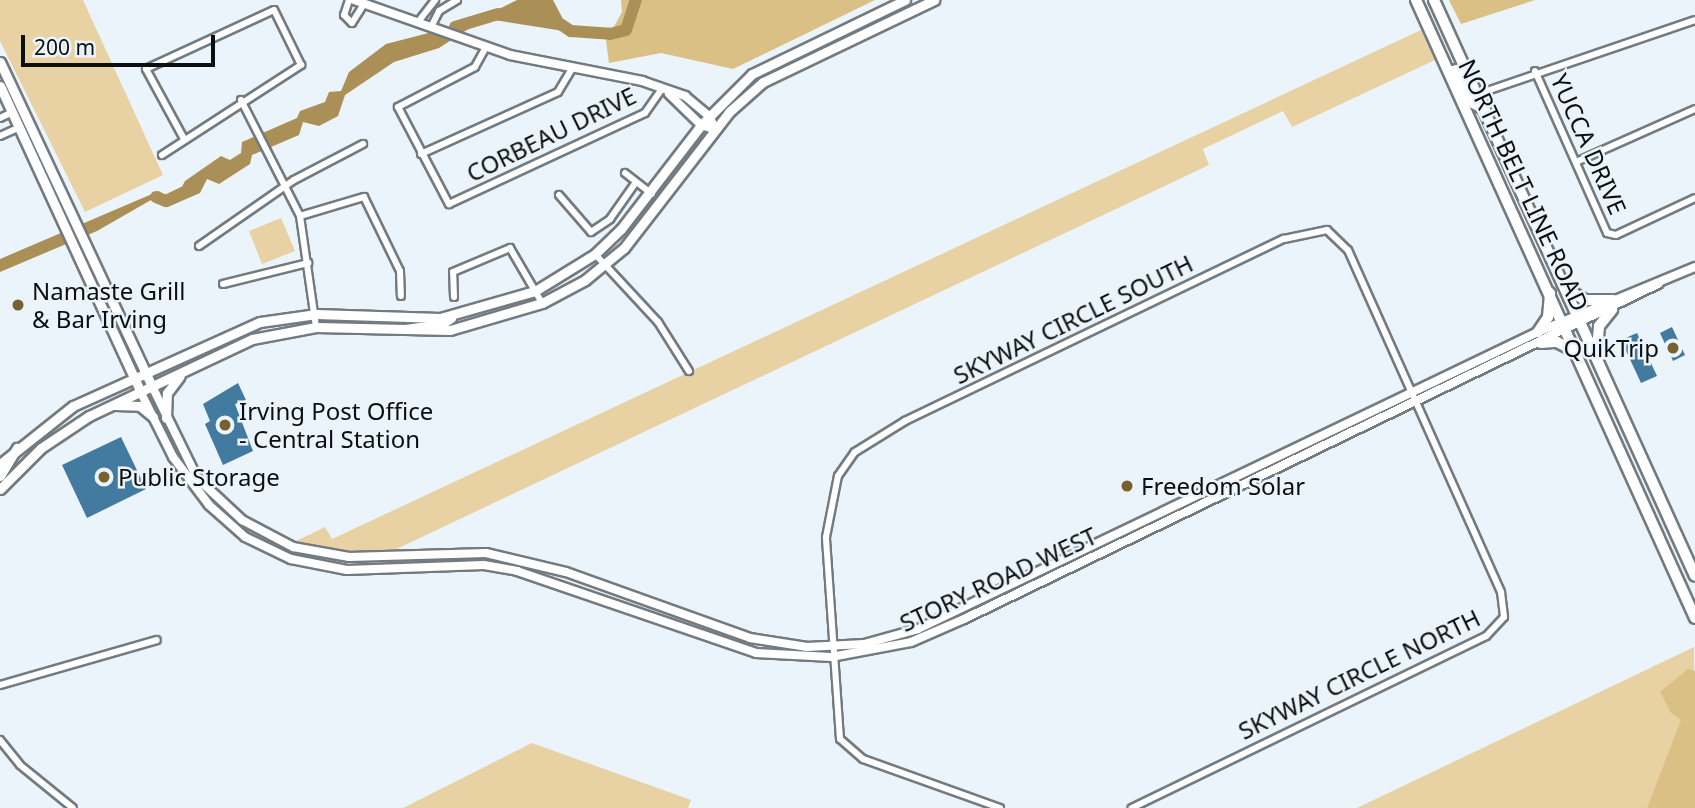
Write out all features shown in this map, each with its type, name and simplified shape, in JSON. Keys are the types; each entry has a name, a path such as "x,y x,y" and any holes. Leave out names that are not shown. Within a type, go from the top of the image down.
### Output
{"main road":[{"path":"0,464 57,416 145,371 260,322 316,314 452,316 536,291 595,254 653,194 709,116 771,62 905,0"},
{"path":"0,489 41,448 107,406 252,339 316,327 403,332 473,326 541,303 606,264 647,224 716,130 763,82 933,0"},
{"name":"NORTH BELT LINE ROAD","path":"1416,0 1566,326 1695,618"},
{"name":"NORTH BELT LINE ROAD","path":"1434,0 1568,289 1695,576"},
{"path":"0,62 4,78 24,107 78,220 152,386"},
{"path":"1450,72 1457,70 1473,103 1485,110"},
{"path":"0,86 140,391"},
{"path":"1568,289 1585,300 1613,305 1599,328 1600,362"},
{"path":"1550,291 1548,317 1540,337 1578,353"},
{"path":"103,308 114,303"},
{"path":"403,332 411,326 442,324 452,316"},
{"path":"166,418 167,393 186,369"},
{"path":"107,406 134,405 153,416"},
{"path":"0,476 16,448"}],"street":[{"path":"364,4 352,23 344,15 351,0 364,4 418,22 486,47 685,96 709,116 716,130"},
{"path":"418,22 435,0"},
{"path":"431,27 439,11 457,0"},
{"path":"163,155 241,100 301,65 274,10 146,69 184,139"},
{"path":"1478,94 1535,71 1695,20"},
{"path":"486,47 475,67 398,107 421,154 558,92 573,67"},
{"name":"YUCCA DRIVE","path":"1535,71 1607,233 1616,235 1695,198"},
{"path":"666,91 701,125 716,130"},
{"name":"CORBEAU DRIVE","path":"421,154 449,204 645,113 666,91"},
{"path":"241,100 300,216 316,327"},
{"path":"0,118 24,107"},
{"path":"1576,162 1695,109"},
{"path":"0,136 31,122"},
{"path":"200,246 286,187 363,144"},
{"path":"625,173 653,194"},
{"path":"559,195 591,232 610,219 636,182"},
{"path":"300,216 361,195 400,271 401,296"},
{"name":"SKYWAY CIRCLE SOUTH","path":"831,657 827,511 831,490 855,452 905,421 1284,239 1319,229 1341,239 1416,403"},
{"path":"454,297 453,272 510,248 541,303"},
{"path":"595,254 668,334 689,371"},
{"path":"223,284 308,263"},
{"name":"STORY ROAD WEST","path":"152,386 197,478 221,504 293,547 349,557 486,553 524,560 750,638 830,646 906,633 1033,575 1411,393 1695,267"},
{"name":"STORY ROAD WEST","path":"140,391 187,480 215,512 267,549 320,568 347,570 484,565 517,570 756,653 831,657 911,642 978,613 1416,403 1540,337"},
{"name":"SKYWAY CIRCLE NORTH","path":"1130,808 1486,636 1500,624 1506,610 1501,592 1416,403"},
{"path":"215,512 221,504"},
{"path":"347,570 349,557"},
{"path":"1033,575 1042,582"},
{"path":"974,603 978,613"},
{"path":"0,685 157,640"},
{"path":"831,657 836,730 850,753 1000,808"},
{"path":"0,740 20,765 73,808"}],"shaded area":[{"path":"0,0 83,0 163,175 85,212 0,41"},
{"path":"517,0 553,0 564,21 556,28 589,28 589,35 494,20 470,28 439,48 394,62 345,95 338,116 319,126 303,122 299,135 252,155 250,164 219,184 207,179 200,193 170,206 151,200 97,231 0,272 0,259 159,191 174,202 185,181 221,156 230,160 241,153 242,142 297,118 300,111 325,102 329,92 341,91 349,72 386,44 475,21"},
{"path":"621,0 875,0 733,69 661,53 609,63 606,41 622,12"},
{"path":"1449,0 1535,0 1461,24"},
{"path":"1421,30 1435,60 1292,127 1283,111 1203,149 1209,165 388,553 352,555 294,542 325,527 332,539"},
{"path":"281,218 295,251 262,264 249,231"},
{"path":"1694,647 1695,808 1357,808"},
{"path":"1688,669 1695,671 1695,808 1647,808 1681,720 1671,713 1660,692"},
{"path":"532,743 691,800 688,808 403,808"}],"building":[{"name":"QuikTrip","path":"1672,327 1685,355 1673,361 1660,333"},
{"name":"QuikTrip","path":"1637,333 1657,376 1641,383 1621,340"},
{"name":"Irving Post Office - Central Station","path":"238,383 246,400 235,404 253,451 223,465 205,424 210,421 203,404"},
{"name":"Public Storage","path":"121,437 146,489 87,518 62,465"}],"waterway":[{"path":"547,15 571,31 610,34 626,30 636,0"},
{"path":"455,27 498,14"},
{"path":"156,197 166,201 193,188"}],"place":[{"name":"Namaste Grill & Bar Irving","path":"18,305"},
{"name":"QuikTrip","path":"1673,348"},
{"name":"Irving Post Office - Central Station","path":"225,425"},
{"name":"Public Storage","path":"104,477"},
{"name":"Freedom Solar","path":"1127,486"}]}
